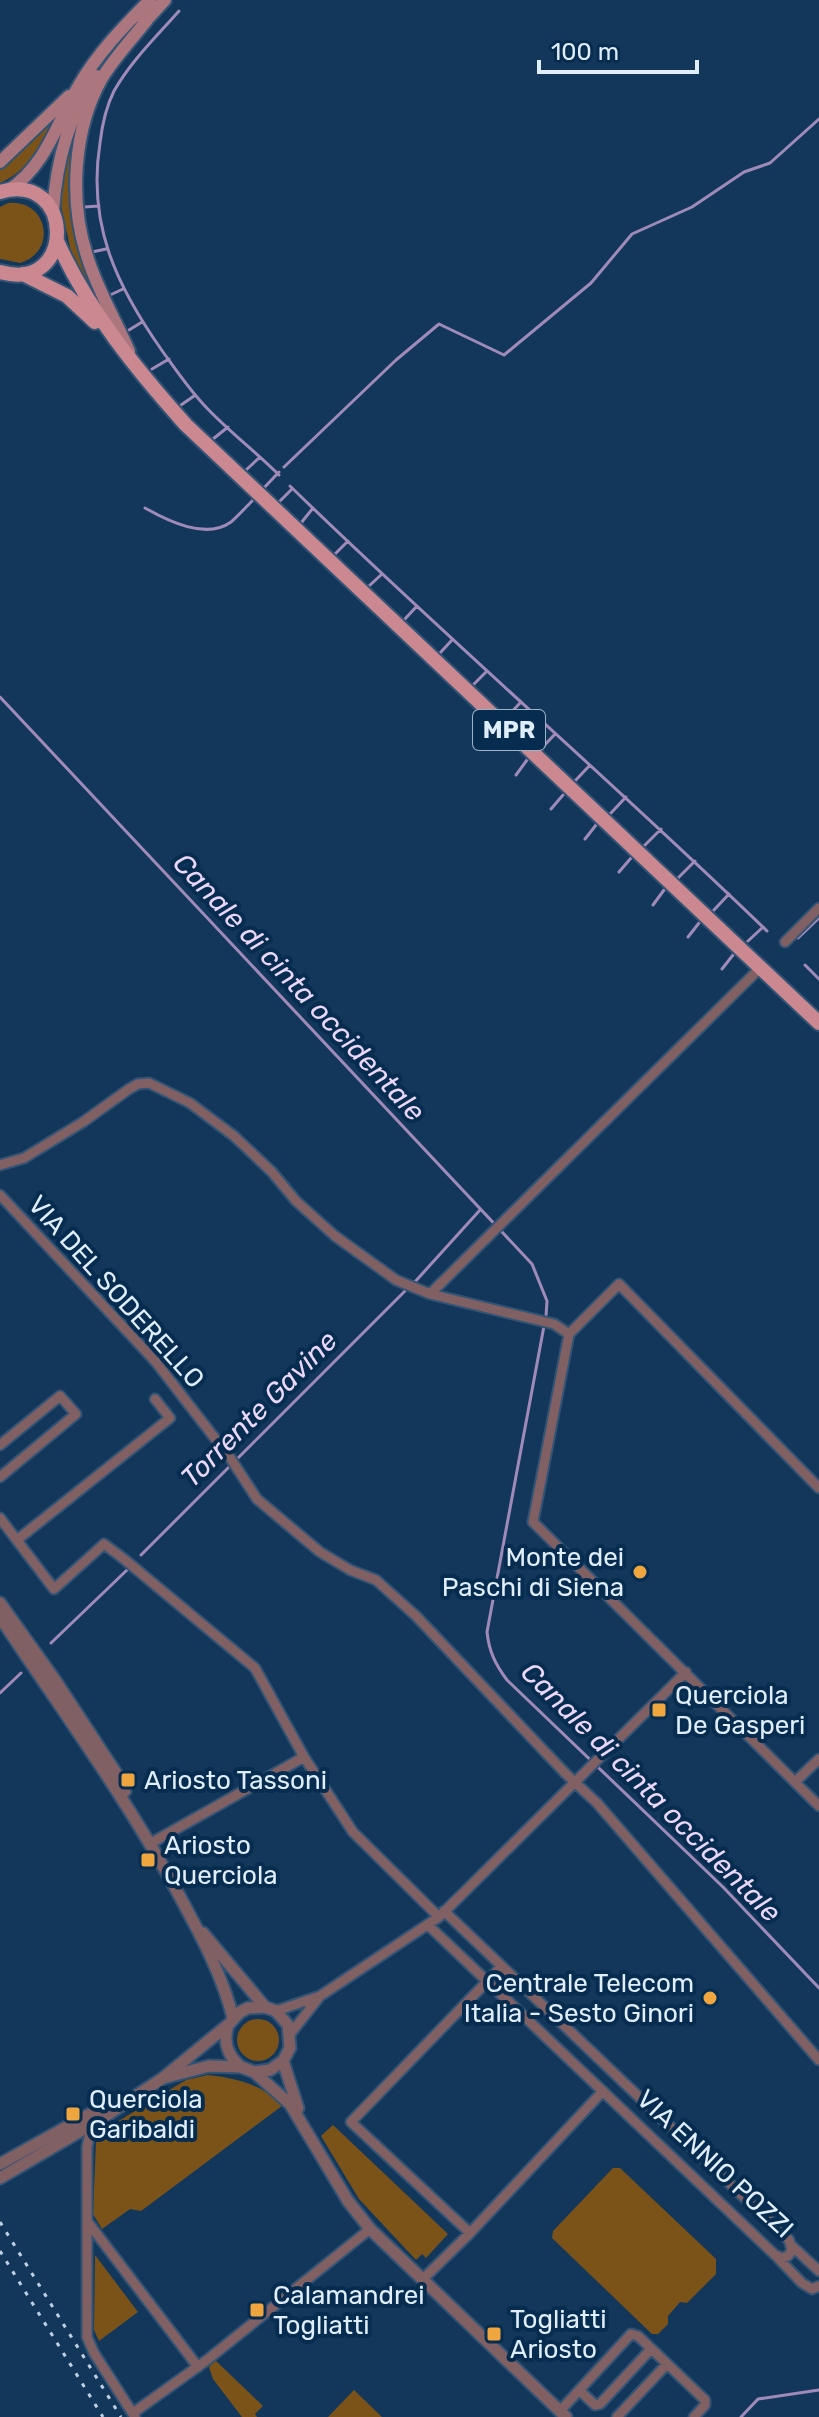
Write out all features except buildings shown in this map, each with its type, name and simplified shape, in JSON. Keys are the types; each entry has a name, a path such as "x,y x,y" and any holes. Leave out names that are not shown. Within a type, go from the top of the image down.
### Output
{"main road":[{"path":"4,191 21,182 39,163 77,88 99,54 150,0"},
{"path":"53,212 59,163 85,93 108,59 165,0"},
{"name":"MPR","path":"135,364 90,265 78,218 78,159 93,98 110,67 147,20"},
{"path":"0,162 77,88"},
{"path":"0,272 23,274 42,265 52,254 58,226 44,200 31,192 4,191"},
{"name":"MPR","path":"57,241 85,296 124,351 186,425 819,1023"},
{"name":"MPR","path":"23,274 67,296 124,351"}],"street":[{"path":"785,942 819,908"},
{"path":"430,1294 754,974"},
{"path":"0,1165 24,1158 129,1089 149,1083 190,1103 234,1136 272,1172 296,1201 359,1256 396,1280 430,1294 554,1324 569,1334"},
{"name":"VIA DEL SODERELLO","path":"0,1195 155,1361 231,1459 257,1499 320,1552 350,1570 376,1580 416,1616 597,1803 819,2060"},
{"path":"819,1488 619,1284 569,1334 533,1522 819,1806"},
{"path":"0,1445 60,1396 76,1414 0,1477"},
{"path":"0,1518 17,1540 170,1418 155,1399"},
{"name":"VIA ENNIO POZZI","path":"17,1540 54,1589 104,1544 255,1668 304,1757 353,1832 501,1967 789,2240 791,2253 785,2257 775,2255 428,1925"},
{"path":"0,1603 118,1776 140,1825"},
{"path":"0,1617 140,1825 194,1923 226,1992 231,2021 226,2033 228,2052 241,2067"},
{"path":"0,2164 76,2128 163,2078 248,2008 271,2009 320,1996 428,1925 686,1672"},
{"path":"151,1843 304,1757"},
{"path":"795,1782 819,1759"},
{"path":"194,1923 271,2009 283,2017 291,2033 290,2048 283,2061 270,2070 254,2072"},
{"path":"470,2233 351,2122 501,1967"},
{"path":"291,2033 320,1996"},
{"path":"283,2061 303,2123"},
{"path":"163,2078 209,2066 241,2067 254,2072 290,2104 348,2201 370,2229 563,2414 579,2390 629,2335 638,2336 706,2402 694,2417"},
{"path":"422,2280 603,2091"},
{"path":"0,2178 76,2128 92,2124 135,2095"},
{"path":"92,2124 88,2134 87,2164 87,2337 134,2415 370,2229"},
{"path":"76,2128 87,2164"},
{"path":"87,2221 198,2367"},
{"path":"792,2246 819,2271"},
{"path":"775,2255 802,2283 812,2289 819,2286"},
{"path":"579,2390 595,2405 600,2404 651,2349"},
{"path":"617,2417 667,2364"}],"shaded area":[{"path":"78,113 83,115 72,176 97,300 73,261 60,201 61,173"},
{"path":"56,115 27,164 0,183 0,165"},
{"path":"8,203 22,204 32,209 43,227 40,248 20,263 0,259 0,207"},
{"path":"258,2019 273,2025 279,2040 273,2055 258,2061 243,2055 237,2040 243,2025"},
{"path":"208,2075 248,2083 266,2092 282,2106 141,2211 130,2209 102,2229 93,2214 96,2141 99,2133 186,2080"},
{"path":"333,2125 448,2234 426,2258 422,2254 416,2260 359,2199 321,2136"},
{"path":"613,2168 620,2168 716,2259 716,2274 687,2303 680,2302 668,2316 668,2324 658,2334 652,2334 552,2238 553,2231"},
{"path":"95,2255 138,2312 99,2341 94,2330"},
{"path":"215,2360 263,2406 255,2414 257,2417 242,2417 213,2379 209,2367"},
{"path":"354,2390 382,2417 328,2417"}],"waterway":[{"path":"179,11 128,70 109,103 97,173 102,228 119,279 173,365 213,414 279,475"},
{"path":"284,467 396,360 439,324 504,355 591,283 632,234 692,207 744,172 770,163 819,119"},
{"path":"84,207 99,206"},
{"path":"92,252 106,249"},
{"path":"108,296 123,289"},
{"path":"129,330 142,322"},
{"path":"152,369 169,359"},
{"path":"181,405 194,396"},
{"path":"213,439 228,427"},
{"path":"246,470 260,457"},
{"path":"262,490 279,472"},
{"path":"290,486 767,931"},
{"path":"278,503 292,489"},
{"path":"145,508 187,527 210,529 231,522 254,499"},
{"path":"301,523 313,508"},
{"path":"334,555 348,541"},
{"path":"369,586 382,574"},
{"path":"404,620 417,606"},
{"path":"440,653 452,640"},
{"path":"473,685 487,671"},
{"name":"Canale di cinta occidentale","path":"0,697 532,1264 547,1301 546,1316"},
{"path":"507,717 520,703"},
{"path":"541,749 555,734"},
{"path":"516,775 527,760"},
{"path":"575,781 590,765"},
{"path":"551,809 563,795"},
{"path":"610,814 626,797"},
{"path":"585,839 596,825"},
{"path":"644,846 661,829"},
{"path":"619,872 631,858"},
{"path":"678,878 695,861"},
{"path":"653,905 664,890"},
{"path":"713,911 729,894"},
{"path":"798,938 819,918"},
{"path":"688,937 699,923"},
{"path":"748,941 762,928"},
{"path":"722,969 733,955"},
{"path":"805,965 819,979"},
{"name":"Torrente Gavine","path":"413,1284 480,1210"},
{"name":"Torrente Gavine","path":"141,1555 405,1291"},
{"name":"Canale di cinta occidentale","path":"544,1326 487,1632 493,1657 507,1680 723,1887 819,1988"},
{"name":"Torrente Gavine","path":"51,1643 127,1570"},
{"name":"Torrente Gavine","path":"0,1693 21,1673"},
{"path":"741,2417 758,2399 819,2390"}],"railway":[{"path":"0,2222 121,2417"},
{"path":"0,2251 103,2417"}],"place":[{"name":"Monte dei Paschi di Siena","path":"640,1572"},
{"name":"Querciola De Gasperi","path":"659,1710"},
{"name":"Ariosto Tassoni","path":"128,1780"},
{"name":"Ariosto Querciola","path":"148,1860"},
{"name":"Centrale Telecom Italia - Sesto Ginori","path":"710,1998"},
{"name":"Querciola Garibaldi","path":"73,2114"},
{"name":"Calamandrei Togliatti","path":"257,2310"},
{"name":"Togliatti Ariosto","path":"494,2334"}]}
